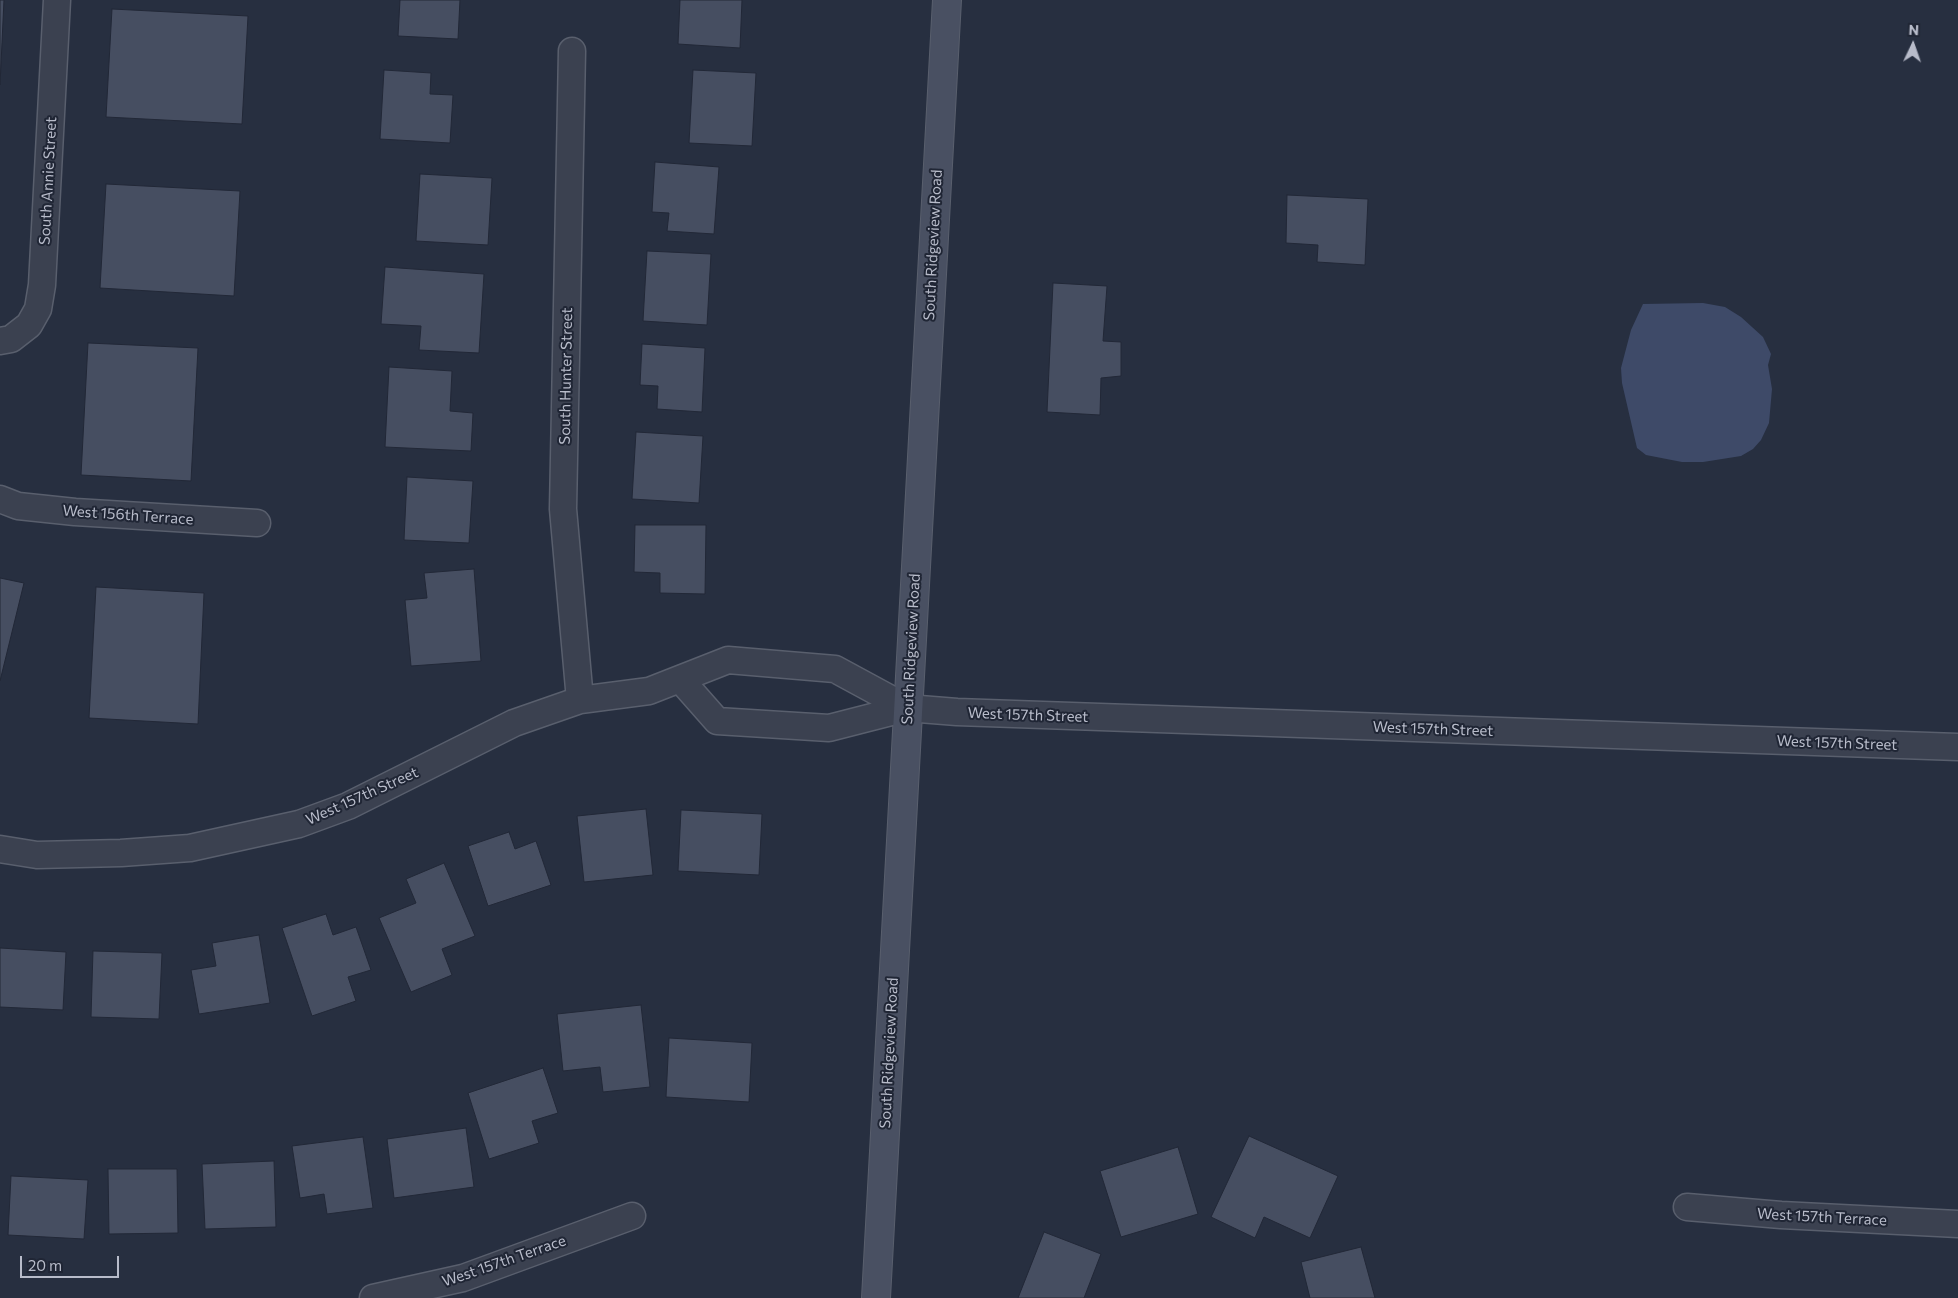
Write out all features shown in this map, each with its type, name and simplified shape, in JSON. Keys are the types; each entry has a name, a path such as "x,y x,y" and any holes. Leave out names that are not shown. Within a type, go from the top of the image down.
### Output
{"main road":[{"name":"South Ridgeview Road","path":"876,1298 947,0"}],"street":[{"name":"South Annie Street","path":"0,341 11,339 29,325 38,309 42,285 57,0"},
{"name":"South Hunter Street","path":"572,51 563,509 580,700"},
{"name":"West 156th Terrace","path":"0,498 18,506 76,512 257,523"},
{"name":"West 157th Street","path":"0,849 37,854 120,853 190,848 299,824 348,806 514,723 580,700 649,691 728,660 835,669 907,708"},
{"name":"West 157th Street","path":"680,679 717,721 830,728 907,708 1037,715 1958,747"},
{"name":"West 157th Terrace","path":"1687,1207 1780,1215 1958,1224"},
{"name":"West 157th Terrace","path":"373,1298 463,1278 632,1216"}],"water":[{"path":"1703,303 1725,307 1741,317 1763,337 1771,354 1768,365 1772,389 1769,423 1761,440 1753,449 1741,456 1703,462 1682,462 1646,455 1637,448 1622,383 1621,368 1631,330 1643,304"}],"building":[{"path":"0,0 4,0 0,85"},
{"path":"400,0 460,0 458,39 398,36"},
{"path":"680,0 742,0 740,48 678,44"},
{"path":"112,9 248,16 242,124 106,117"},
{"path":"384,70 431,73 430,94 453,95 450,143 380,139"},
{"path":"693,70 756,73 752,146 689,143"},
{"path":"655,162 719,167 714,234 667,231 669,213 652,212"},
{"path":"420,174 492,178 488,245 416,241"},
{"path":"106,184 240,191 234,296 100,288"},
{"path":"1287,195 1368,199 1365,265 1317,262 1318,245 1286,243"},
{"path":"647,251 711,254 707,325 643,321"},
{"path":"385,267 484,274 479,353 419,350 421,326 381,324"},
{"path":"1053,283 1107,286 1103,341 1121,342 1121,376 1101,378 1100,415 1047,412"},
{"path":"88,343 198,348 191,481 81,475"},
{"path":"642,344 705,348 702,412 657,409 658,386 640,385"},
{"path":"389,367 452,371 450,411 473,413 471,451 385,447"},
{"path":"636,432 703,436 699,503 632,499"},
{"path":"407,477 473,481 469,543 404,540"},
{"path":"635,525 706,525 705,594 660,593 660,573 634,572"},
{"path":"474,569 481,661 411,666 405,600 427,598 424,573"},
{"path":"0,578 24,583 0,681"},
{"path":"96,587 204,593 198,724 89,718"},
{"path":"646,809 653,875 584,882 577,816"},
{"path":"681,810 762,814 759,875 678,871"},
{"path":"509,832 515,849 536,841 551,885 488,906 468,846"},
{"path":"444,863 475,936 442,949 452,975 411,992 379,918 416,903 406,879"},
{"path":"326,914 333,935 356,927 371,970 348,977 356,1001 312,1016 282,928"},
{"path":"259,935 270,1003 199,1014 191,970 216,966 212,943"},
{"path":"0,948 66,952 63,1010 0,1007"},
{"path":"93,951 162,953 159,1019 91,1017"},
{"path":"641,1005 650,1087 603,1092 600,1067 563,1071 557,1014"},
{"path":"669,1038 752,1043 749,1102 666,1097"},
{"path":"543,1068 558,1113 532,1121 539,1143 489,1159 468,1093"},
{"path":"466,1128 474,1187 394,1198 387,1139"},
{"path":"1249,1136 1338,1176 1310,1238 1264,1217 1255,1238 1211,1217"},
{"path":"363,1137 373,1208 327,1214 324,1194 300,1198 292,1146"},
{"path":"1178,1147 1198,1214 1121,1237 1100,1171"},
{"path":"274,1161 276,1227 205,1229 202,1164"},
{"path":"108,1169 177,1169 178,1233 109,1234"},
{"path":"11,1176 88,1180 84,1239 8,1235"},
{"path":"1044,1232 1101,1254 1084,1298 1018,1298"},
{"path":"1361,1247 1375,1298 1310,1298 1301,1262"}]}
